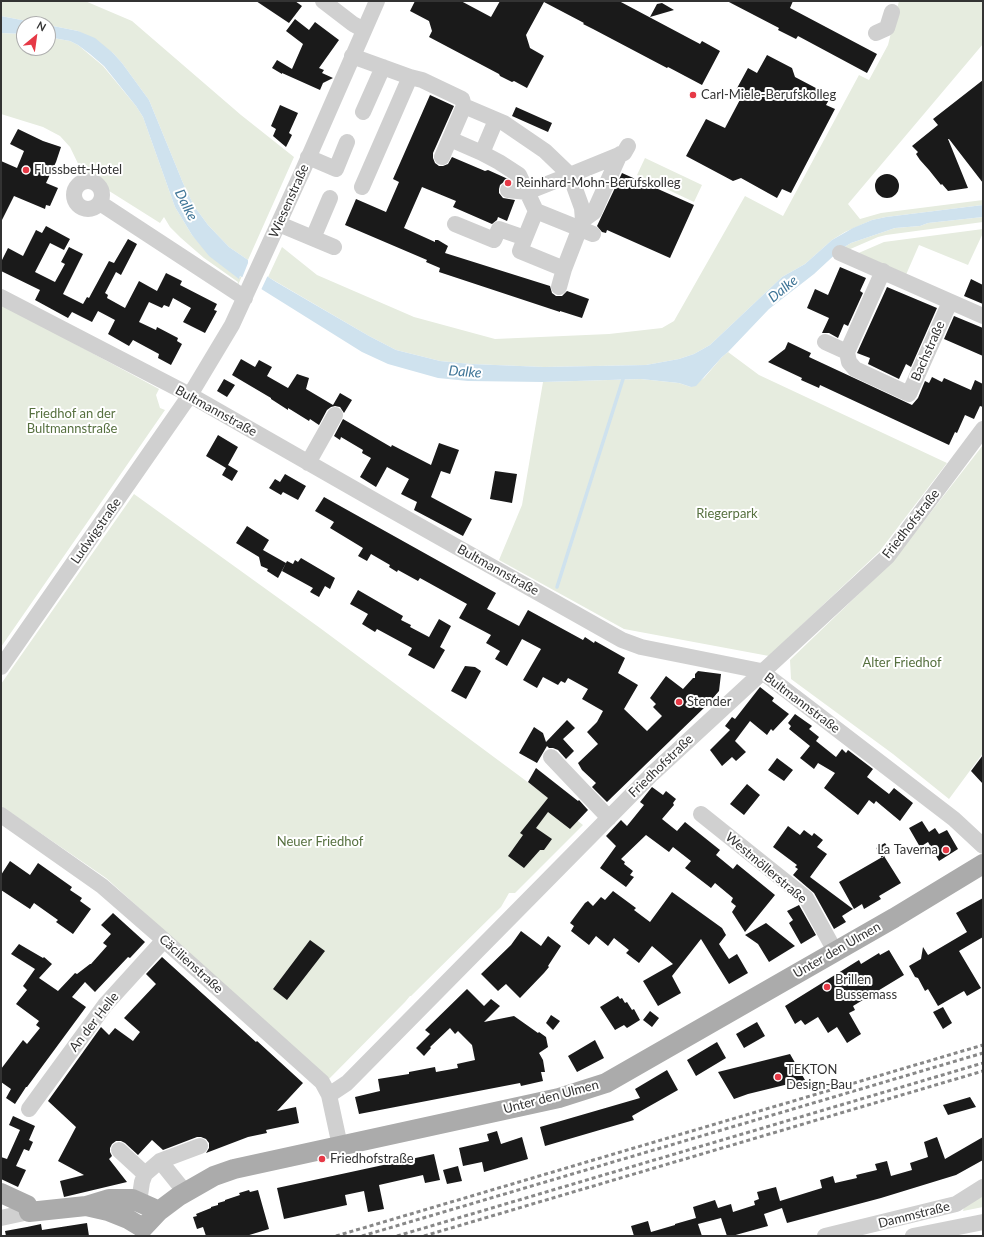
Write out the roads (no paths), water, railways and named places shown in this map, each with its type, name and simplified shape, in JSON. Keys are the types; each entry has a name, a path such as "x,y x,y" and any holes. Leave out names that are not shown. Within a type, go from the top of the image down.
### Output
{"main road":[{"name":"Unter den Ulmen","path":"140,1232 159,1211 184,1192 214,1176 234,1169 559,1098 606,1083 894,918 983,864"},
{"path":"1,1193 27,1205 30,1212 86,1206 109,1199 132,1199 159,1211"},
{"path":"86,1206 108,1211 128,1219 140,1232"}],"street":[{"path":"323,1 353,24 364,30"},
{"name":"Wiesenstraße","path":"190,395 232,325 377,1"},
{"path":"876,33 887,28 892,12"},
{"path":"352,56 422,80 462,99 464,106 442,157"},
{"path":"363,112 383,67"},
{"path":"362,187 410,77"},
{"path":"464,106 503,120 545,144 570,175 582,208 585,227"},
{"path":"482,152 503,120"},
{"path":"450,139 482,152 519,175 536,211 585,227"},
{"path":"308,157 333,175 347,142"},
{"path":"515,173 506,194 526,192 570,175 624,150 564,269 558,287"},
{"path":"313,238 330,198"},
{"path":"100,203 248,291"},
{"path":"536,211 520,251 564,269"},
{"path":"278,224 334,247"},
{"path":"455,224 494,240 499,228 525,238"},
{"path":"840,253 983,316"},
{"path":"825,342 847,352 883,272"},
{"name":"Bultmannstraße","path":"1,297 190,395 622,640 641,648 761,672 954,819 983,846"},
{"name":"Bachstraße","path":"847,352 849,362 855,369 909,394 950,302"},
{"name":"Ludwigstraße","path":"1,667 190,395"},
{"path":"308,462 335,414"},
{"name":"Friedhofstraße","path":"329,1095 347,1083 652,774 888,556 983,429"},
{"path":"550,756 608,818"},
{"name":"Westmöllerstraße","path":"701,814 806,898 835,951"},
{"name":"Cäcilienstraße","path":"1,815 102,886 322,1082 329,1095 340,1146"},
{"name":"An der Helle","path":"29,1109 106,1005 164,940"},
{"path":"139,1202 142,1182 145,1174 160,1161 200,1146"},
{"path":"118,1150 145,1174"},
{"path":"160,1161 184,1192"},
{"name":"Dammstraße","path":"825,1236 956,1204 983,1188"},
{"path":"956,1204 961,1225"},
{"path":"1,1218 30,1212"},
{"name":"Dammstraße","path":"913,1236 961,1225 983,1222"}],"water":[{"path":"1,16 16,19 16,34 1,33"},
{"name":"Dalke","path":"56,27 78,31 95,38 113,53 122,63 149,100 194,206 208,225 229,247 248,260 248,264 276,282 396,350 440,361 471,364 544,367 646,365 679,359 694,354 710,345 782,277 805,264 832,240 853,228 872,220 886,217 983,205 983,217 895,228 851,243 841,249 814,274 769,309 696,386 691,387 679,383 641,379 543,382 468,381 438,378 388,364 362,352 242,277 240,276 239,279 209,256 192,235 175,207 143,117 136,106 104,66 78,45 70,41 56,38"}],"waterway":[{"path":"557,587 623,379 622,376"}],"railway":[{"path":"336,1236 983,1045"},
{"path":"362,1236 983,1053"},
{"path":"397,1236 983,1063"},
{"path":"424,1236 983,1071"}],"place":[{"name":"Carl-Miele-Berufskolleg","path":"693,95"},
{"name":"Flussbett-Hotel","path":"26,170"},
{"name":"Reinhard-Mohn-Berufskolleg","path":"508,183"},
{"name":"Stender","path":"679,702"},
{"name":"La Taverna","path":"946,850"},
{"name":"Brillen Bussemass","path":"827,987"},
{"name":"TEKTON Design-Bau","path":"778,1077"},
{"name":"Friedhofstraße","path":"322,1159"}],"park label":[{"name":"Friedhof an der Bultmannstraße","path":"72,422"},
{"name":"Riegerpark","path":"727,514"},
{"name":"Alter Friedhof","path":"902,663"},
{"name":"Neuer Friedhof","path":"320,842"}]}
